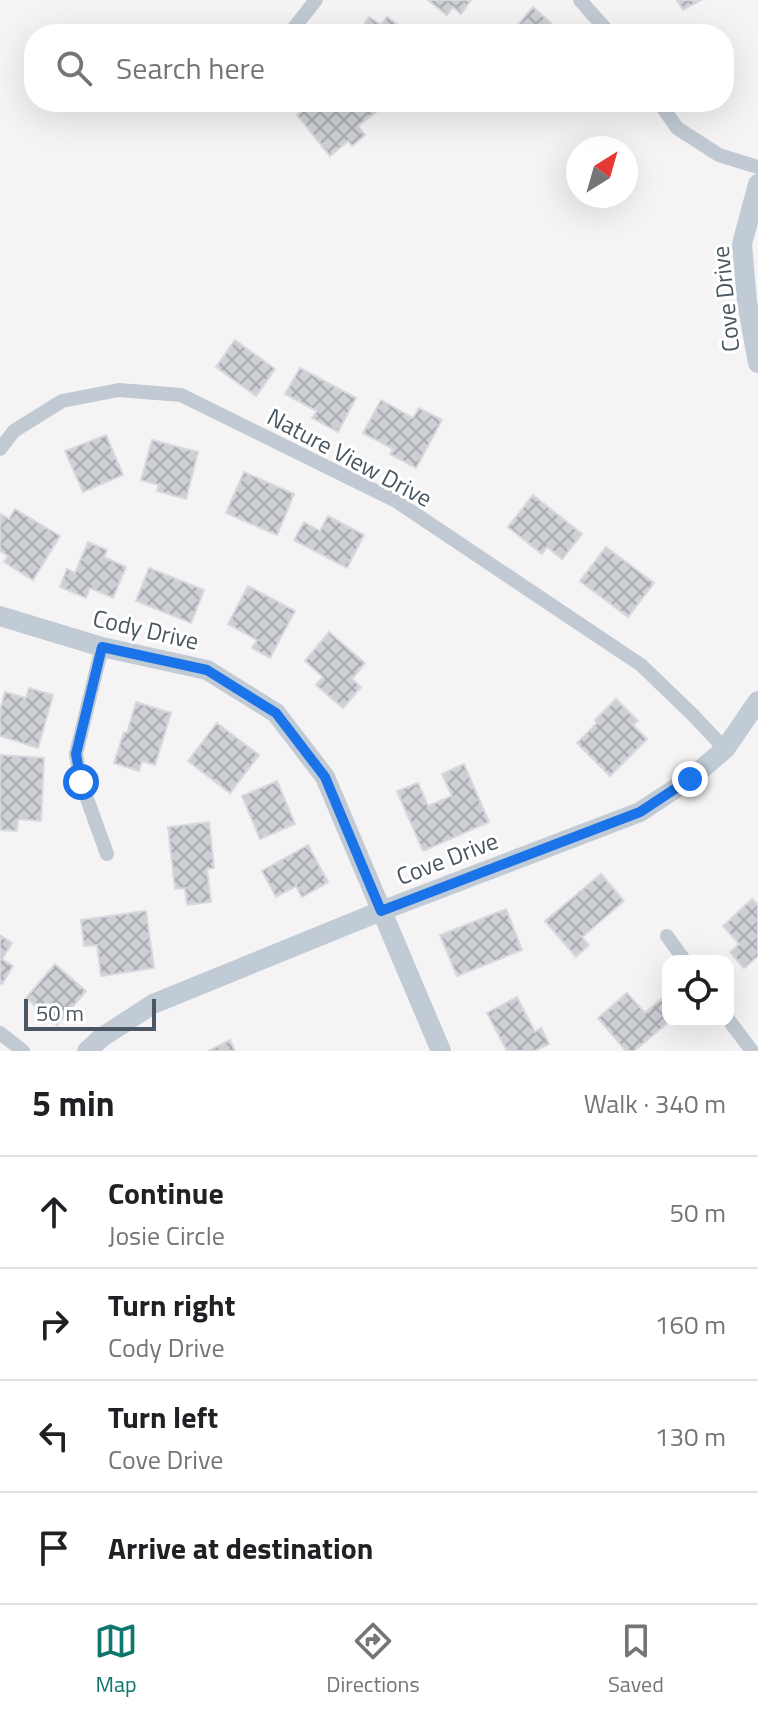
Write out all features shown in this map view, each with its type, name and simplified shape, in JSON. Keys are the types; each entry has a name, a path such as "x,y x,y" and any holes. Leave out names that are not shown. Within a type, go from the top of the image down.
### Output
{"main road":[{"name":"Cove Drive","path":"758,184 742,244 747,302 758,363"},
{"name":"Cody Drive","path":"0,616 102,647 207,670 276,713 325,777 441,1051"},
{"name":"Cove Drive","path":"87,1051 101,1038 153,1004 381,911 640,812 690,779 725,749 758,701"}],"street":[{"path":"297,24 316,0"},
{"path":"580,0 601,24"},
{"path":"666,112 677,128 719,155 758,167"},
{"name":"Nature View Drive","path":"0,449 14,431 62,401 119,390 181,395 396,501 641,665 725,749"},
{"path":"102,647 76,754 81,782 107,854"},
{"path":"667,936 681,955"},
{"path":"734,1027 752,1051"},
{"path":"0,1033 23,1051"}],"building":[{"path":"428,0 471,0 461,14 453,7 447,15"},
{"path":"677,0 701,0 683,10"},
{"path":"533,7 552,24 519,24"},
{"path":"369,17 380,24 364,24"},
{"path":"387,17 397,24 382,24"},
{"path":"301,112 376,112 358,126 365,135 352,146 348,141 330,156 297,115"},
{"path":"235,340 275,369 256,396 216,367"},
{"path":"300,368 356,398 338,432 312,418 317,411 285,394"},
{"path":"381,400 413,418 419,408 442,420 416,468 390,454 393,449 363,433"},
{"path":"106,435 123,475 83,492 65,451"},
{"path":"152,440 198,452 186,499 157,491 159,485 141,480"},
{"path":"244,472 294,494 277,535 226,513"},
{"path":"533,495 582,534 562,559 547,547 542,554 508,527"},
{"path":"15,509 60,536 33,580 4,562 8,556 0,551 1,514 9,519"},
{"path":"328,516 364,535 347,568 294,540 304,522 320,531"},
{"path":"88,542 107,550 104,557 126,567 113,598 90,588 86,598 60,587 67,569 75,573"},
{"path":"606,547 654,583 628,617 580,581"},
{"path":"149,568 204,590 191,623 136,601"},
{"path":"248,586 295,611 270,658 252,648 257,640 228,624"},
{"path":"329,632 365,663 352,679 361,687 343,708 316,685 323,677 305,661"},
{"path":"29,688 53,695 38,748 0,736 0,711 5,692 26,698"},
{"path":"616,699 638,721 633,725 647,739 610,776 577,743"},
{"path":"136,702 171,713 155,765 142,761 139,771 114,763"},
{"path":"217,723 259,755 230,793 188,761"},
{"path":"0,755 44,758 41,821 18,819 17,831 0,830"},
{"path":"464,764 489,822 423,851 397,791 418,783 428,806 452,796 442,774"},
{"path":"277,781 295,824 260,839 242,796"},
{"path":"209,822 214,868 207,869 211,902 187,905 185,888 175,889 168,827"},
{"path":"308,845 328,882 302,897 296,886 276,897 262,871"},
{"path":"601,874 624,901 582,937 589,945 576,957 545,921"},
{"path":"752,899 758,905 758,956 744,968 730,952 739,944 723,926"},
{"path":"506,909 522,950 457,976 440,935"},
{"path":"146,911 154,968 101,976 97,945 84,946 81,920"},
{"path":"0,935 12,943 2,959 13,966 2,984 0,983"},
{"path":"55,964 86,991 57,1025 26,998"},
{"path":"627,993 645,1013 662,1000 663,1027 634,1051 626,1051 598,1018"},
{"path":"517,997 535,1032 541,1028 549,1044 534,1051 507,1051 487,1013"},
{"path":"230,1040 235,1051 208,1051"}],"route":[{"path":"81,782 76,754 102,647 207,670 276,713 325,777 381,911 640,812 690,779"}]}
